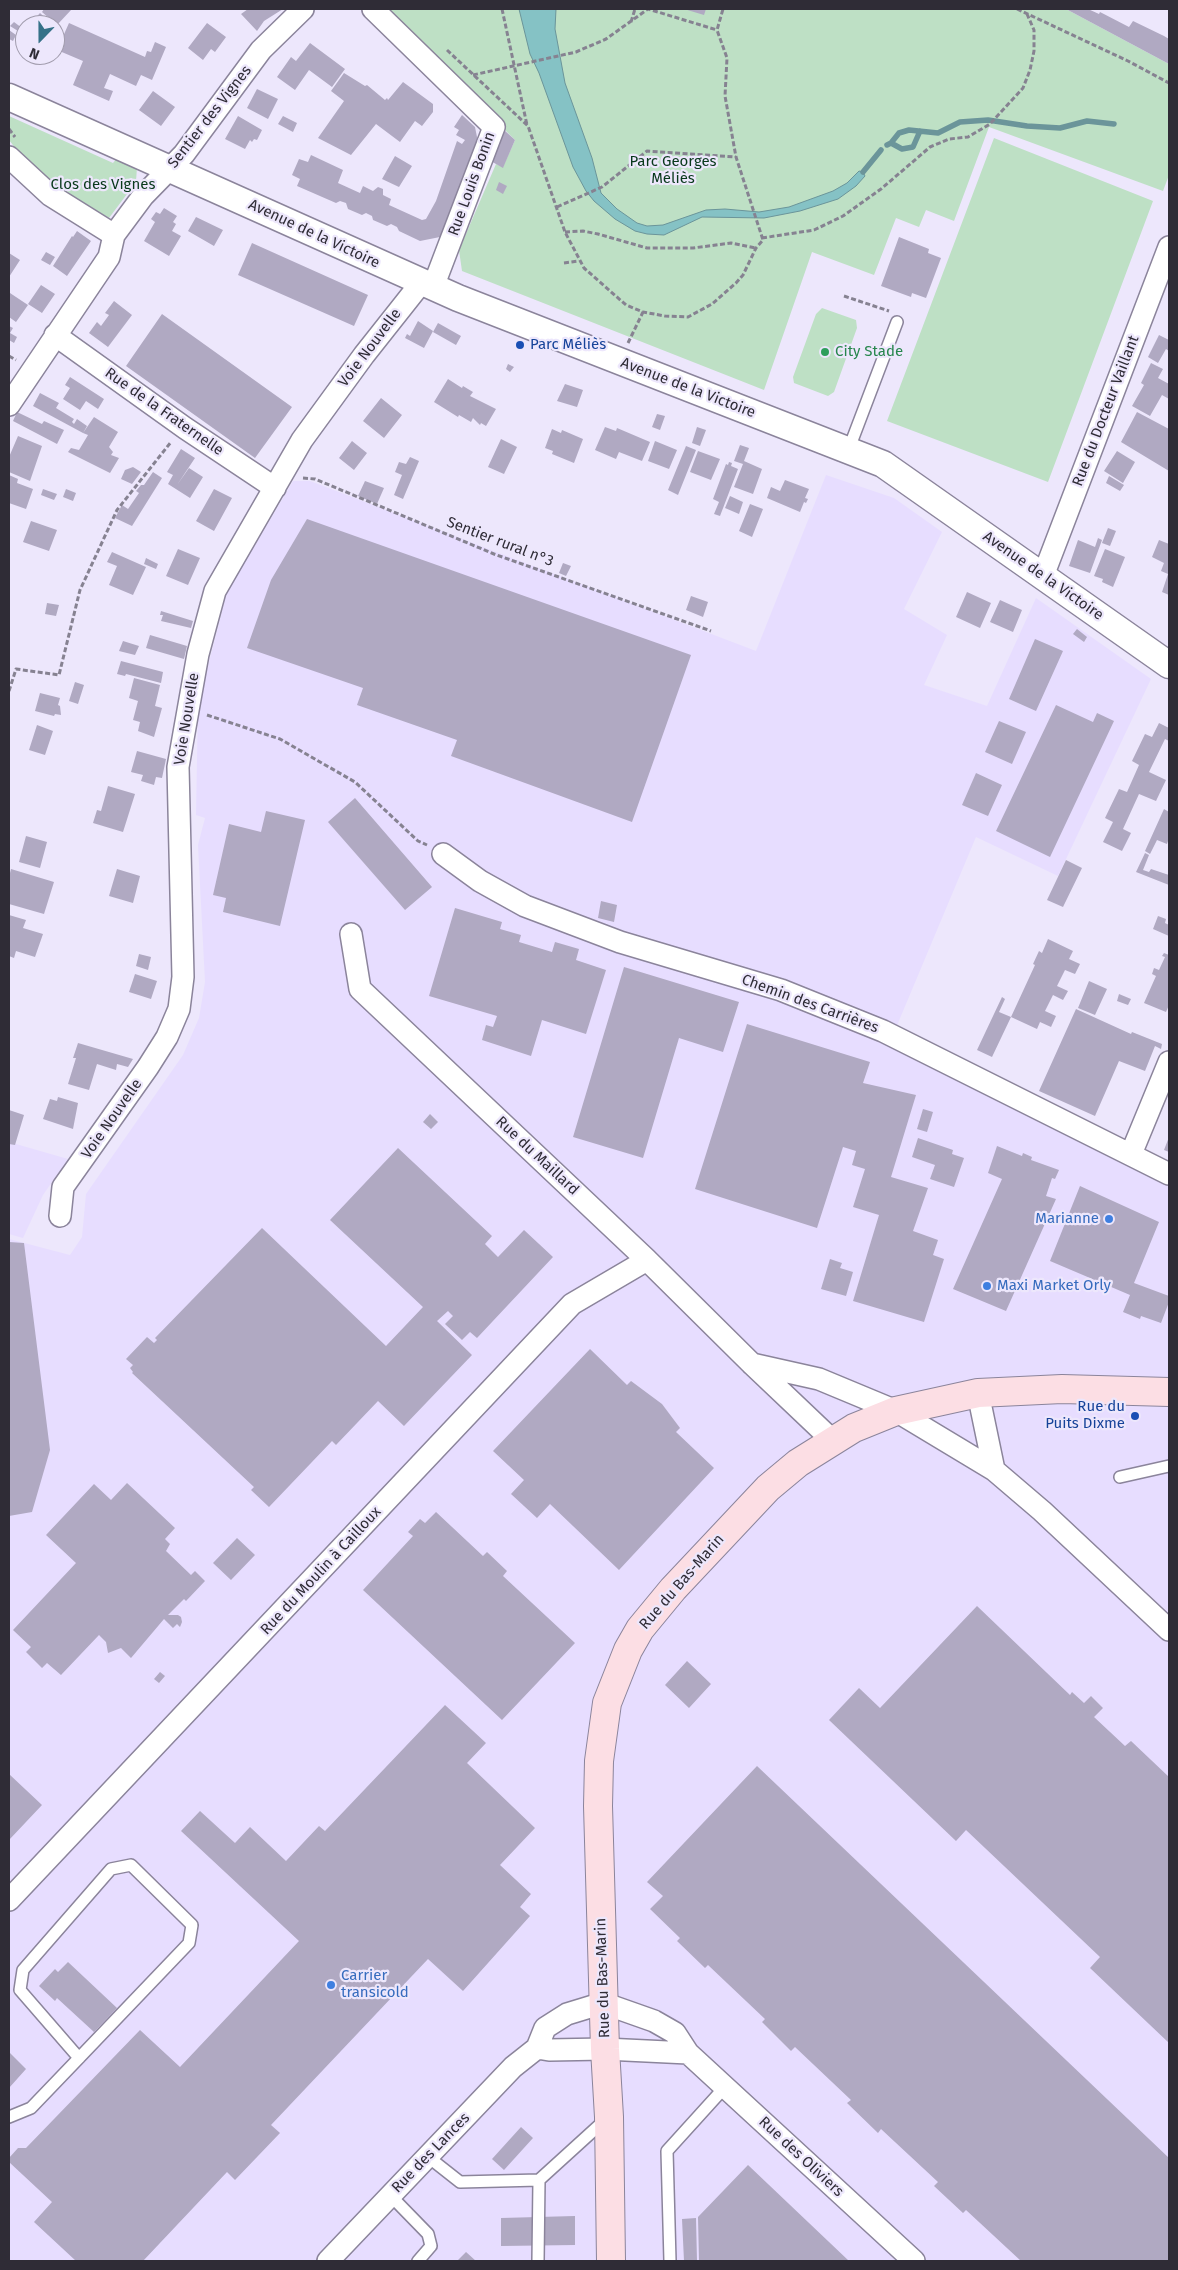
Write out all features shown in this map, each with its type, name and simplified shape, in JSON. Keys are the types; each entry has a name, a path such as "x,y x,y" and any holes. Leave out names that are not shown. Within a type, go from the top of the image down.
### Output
{"main road":[{"name":"Rue du Bas-Marin","path":"611,2261 609,2117 604,2048 598,1806 599,1761 607,1703 628,1650 640,1629 673,1588 768,1488 798,1463 854,1428 896,1411 978,1393 1062,1389 1169,1392"}],"street":[{"name":"Sentier des Vignes","path":"9,405 109,257 114,235 143,196 171,169 261,50 303,9"},
{"name":"Rue Louis Bonin","path":"373,9 494,127 427,285"},
{"name":"Avenue de la Victoire","path":"9,97 427,285 883,464 1169,665"},
{"path":"14,149 50,195 114,235"},
{"name":"Rue du Docteur Vaillant","path":"1043,576 1169,247"},
{"name":"Voie Nouvelle","path":"60,1216 64,1187 148,1067 167,1037 179,1009 183,977 178,766 198,654 215,591 302,440 364,355 427,285"},
{"name":"Rue de la Fraternelle","path":"55,335 185,428 278,482"},
{"name":"Chemin des Carrières","path":"443,854 480,881 525,906 620,942 781,990 883,1031 1169,1174"},
{"name":"Rue du Maillard","path":"351,934 360,988 647,1260 832,1440"},
{"path":"1131,1154 1169,1062"},
{"name":"Rue du Moulin à Cailloux","path":"9,1900 572,1304 647,1260"},
{"path":"752,1364 819,1379 896,1411 994,1470 1042,1511 1169,1630"},
{"path":"978,1393 994,1470"},
{"name":"Rue des Lances","path":"337,2258 390,2195 427,2156 514,2067 537,2048 545,2028 567,2014 603,2003"},
{"name":"Rue des Oliviers","path":"603,2003 622,2008 665,2026 680,2040 688,2053 914,2261"},
{"path":"537,2048 549,2050 604,2048 688,2053"}],"lane":[{"path":"848,450 897,322"},
{"path":"1120,1477 1169,1466"},
{"path":"9,2117 31,2108 79,2058 189,1943 192,1925 131,1865 111,1868 23,1970 20,1990 79,2058"},
{"path":"670,2261 667,2151 725,2087"},
{"path":"427,2156 460,2182 539,2180 609,2117"},
{"path":"538,2261 539,2180"},
{"path":"390,2195 428,2234 431,2246 418,2261"}],"path":[{"path":"502,9 516,64 528,126 565,232 579,262 626,305 643,312 665,316 688,317 712,304 743,275 756,248 763,240 736,157 725,96 727,58 717,30 723,9"},
{"path":"631,22 635,9"},
{"path":"473,74 564,53 576,52 606,39 648,9 717,30"},
{"path":"1017,9 1096,45 1169,83"},
{"path":"762,238 804,232 837,219 881,189 930,147 949,139 968,137 990,124 1023,88 1030,70 1034,51 1034,30 1027,14"},
{"path":"443,47 528,126"},
{"path":"9,129 14,149"},
{"path":"557,207 602,188 647,150 736,157"},
{"path":"565,232 583,231 647,248 693,248 731,243 756,248"},
{"path":"564,263 579,262"},
{"path":"844,296 899,314 897,322"},
{"path":"618,360 632,337 643,312"},
{"path":"9,691 16,669 59,675 80,590 117,510 180,431 185,428"},
{"name":"Sentier rural n°3","path":"278,482 315,479 494,554 711,631"},
{"path":"188,709 280,738 354,782 418,841 443,854"}],"shaded area":[{"path":"519,9 556,9 555,29 565,83 592,158 601,193 617,209 637,223 647,226 663,225 706,210 725,209 759,212 789,207 833,191 847,183 859,171 863,172 865,176 856,186 838,199 800,211 764,218 702,217 664,235 635,231 615,219 594,201 586,191 573,167 539,73 530,54"},
{"path":"826,475 894,498 942,532 904,609 947,635 924,685 987,706 1036,598 1151,679 1058,876 976,837 893,1035 1169,1174 1169,2261 9,2261 9,1239 70,1255 82,1237 86,1194 183,1055 199,1018 205,982 198,845 205,818 196,815 198,705 227,592 293,481 310,481 756,651"},
{"path":"9,1142 68,1159 43,1195 23,1238 9,1234"}],"green space":[{"name":"Parc Georges Méliès","path":"383,9 1066,9 1169,64 1169,175 1163,191 989,127 954,221 926,210 919,227 896,218 874,275 812,252 764,390 462,271 459,250 496,164 503,167 515,140"},
{"name":"Clos des Vignes","path":"9,116 113,163 117,158 137,167 136,182 109,218 48,182 23,158 9,140"},
{"path":"994,138 1153,201 1048,482 887,421"},
{"name":"City Stade","path":"822,308 856,320 857,328 834,392 828,396 794,383 793,377 816,314"}],"building":[{"path":"44,9 72,9 65,16 45,15 42,12"},
{"path":"248,9 283,9 264,21 257,31 241,14"},
{"path":"684,9 706,9 704,15"},
{"path":"1066,9 1088,9 1099,14 1100,12 1129,27 1133,21 1164,36 1169,39 1169,64"},
{"path":"14,22 15,23 15,29 10,26"},
{"path":"69,23 145,57 147,51 151,52 155,42 166,47 152,80 141,75 136,86 110,74 104,88 113,91 109,101 73,85 83,61 65,53 65,32"},
{"path":"207,23 226,37 215,52 211,49 203,60 188,48"},
{"path":"9,30 15,34 15,37 13,41 9,39"},
{"path":"310,43 345,69 332,87 309,70 295,90 277,77 291,57 296,61"},
{"path":"344,73 365,86 367,85 385,100 387,98 388,100 403,82 433,104 433,112 422,126 415,121 400,142 376,124 351,155 318,138 344,101 331,91"},
{"path":"257,89 278,99 268,119 247,108"},
{"path":"153,91 175,107 161,126 139,110"},
{"path":"462,115 475,127 478,142 454,208 440,237 420,241 399,231 397,227 391,224 387,226 373,220 372,216 366,213 362,215 348,209 346,203 340,201 336,203 297,186 300,179 292,175 299,159 308,162 311,155 343,170 338,183 360,193 363,186 373,191 378,187 383,189 383,195 391,199 389,205 422,220 426,219 436,201 457,141 462,144 465,140 456,135 459,130 454,127"},
{"path":"238,116 262,130 257,140 254,139 252,142 250,140 245,149 225,139"},
{"path":"283,116 297,123 293,132 278,124"},
{"path":"503,129 515,140 503,168 489,160"},
{"path":"395,156 412,166 399,187 382,179"},
{"path":"499,182 507,186 503,194 496,190"},
{"path":"164,208 177,216 173,222 176,224 172,231 181,236 169,256 144,241 155,222 151,219 156,212 160,214"},
{"path":"196,217 223,230 214,246 188,231"},
{"path":"77,231 91,241 67,276 53,266"},
{"path":"899,237 929,249 928,253 941,258 926,298 912,293 911,297 881,286"},
{"path":"252,243 368,295 354,326 238,275"},
{"path":"46,252 55,257 50,265 41,260"},
{"path":"9,253 20,260 9,277"},
{"path":"41,285 55,294 42,313 28,304"},
{"path":"10,293 28,305 16,322 9,317"},
{"path":"114,301 132,315 108,347 89,333 97,322 101,326 109,315 105,313"},
{"path":"162,314 292,407 255,458 126,366"},
{"path":"418,321 433,331 424,348 405,338 407,334 410,336"},
{"path":"438,323 461,336 456,345 433,332"},
{"path":"9,326 13,328 10,333 17,337 14,343 9,340"},
{"path":"1159,335 1169,340 1169,351 1166,349 1158,363 1148,357"},
{"path":"1151,363 1163,369 1158,378 1169,384 1169,399 1162,395 1150,416 1132,406 1144,385 1141,383"},
{"path":"508,364 514,367 510,372 506,369"},
{"path":"70,377 104,399 98,409 86,401 80,410 63,399 70,388 65,385"},
{"path":"448,379 462,388 463,386 473,392 470,396 496,409 486,426 481,423 480,425 473,418 471,422 459,415 458,417 434,402"},
{"path":"565,384 583,390 577,407 557,401"},
{"path":"40,393 59,403 56,408 74,419 72,422 74,424 77,419 87,426 83,433 33,406"},
{"path":"381,398 402,415 384,438 363,421"},
{"path":"17,412 42,424 44,421 64,430 57,444 13,421"},
{"path":"1137,412 1169,429 1169,471 1121,442"},
{"path":"657,414 665,416 660,430 652,427"},
{"path":"94,417 118,432 109,447 113,452 111,455 119,458 110,473 68,452 71,448 79,450 88,435 83,433"},
{"path":"605,427 616,431 617,428 650,442 642,461 619,452 616,459 595,450"},
{"path":"697,427 706,430 700,446 692,443"},
{"path":"552,429 561,433 562,430 583,439 574,463 552,454 553,451 545,448"},
{"path":"18,436 42,446 30,481 9,472 9,457"},
{"path":"501,439 517,447 504,474 488,467"},
{"path":"352,441 367,453 354,470 339,458"},
{"path":"655,441 677,450 669,469 648,461"},
{"path":"740,445 749,448 744,461 762,469 753,494 734,487 743,464 734,461"},
{"path":"686,446 696,450 678,495 668,490"},
{"path":"181,449 195,458 177,485 189,468 203,477 190,498 168,484 173,475 167,472"},
{"path":"698,451 720,459 711,480 690,472"},
{"path":"1117,451 1135,462 1123,483 1104,471"},
{"path":"410,457 419,461 403,499 394,495 402,475 395,472 399,462 406,464"},
{"path":"729,462 732,463 731,466 738,469 720,516 714,514 719,502 713,499 726,464 728,465"},
{"path":"133,467 141,472 132,484 121,479 125,470"},
{"path":"153,472 162,478 132,526 115,518 122,505 128,509 139,493 136,491 141,485 144,485"},
{"path":"9,475 18,479 17,483 33,489 26,509 9,503"},
{"path":"1109,476 1124,485 1120,491 1106,483"},
{"path":"785,480 809,489 805,498 808,499 806,503 804,502 800,512 767,498 771,487 780,491"},
{"path":"365,481 384,488 377,504 358,496"},
{"path":"43,489 57,494 54,500 41,495"},
{"path":"66,489 76,493 73,501 63,497"},
{"path":"214,489 232,498 214,531 196,521"},
{"path":"730,496 743,502 739,514 725,508"},
{"path":"750,504 763,509 752,537 739,531"},
{"path":"307,519 691,655 632,822 451,756 457,740 357,705 363,688 247,648 271,580"},
{"path":"31,521 57,530 49,551 23,542"},
{"path":"1108,528 1116,531 1110,546 1102,543"},
{"path":"1098,538 1102,540 1090,573 1069,566 1078,540 1095,547"},
{"path":"1159,540 1169,544 1169,595 1162,592 1168,574 1161,571 1164,563 1152,557"},
{"path":"178,549 200,558 188,585 166,576"},
{"path":"1105,549 1125,557 1113,587 1102,582 1103,579 1094,576"},
{"path":"112,552 146,567 133,595 109,585 117,566 107,562"},
{"path":"146,558 158,564 156,569 144,564"},
{"path":"563,563 571,566 566,576 559,573"},
{"path":"967,592 991,603 980,628 956,617"},
{"path":"691,596 708,602 703,617 686,610"},
{"path":"1000,600 1022,610 1013,632 990,622"},
{"path":"47,603 59,605 56,616 45,614"},
{"path":"161,611 193,621 191,628 161,621 163,615 160,615"},
{"path":"1077,629 1087,637 1084,642 1073,634"},
{"path":"150,635 187,646 184,659 146,648"},
{"path":"1035,639 1063,651 1036,711 1009,699"},
{"path":"123,641 139,646 135,655 119,651"},
{"path":"121,661 163,672 161,683 126,674 125,676 117,674"},
{"path":"134,678 160,685 155,706 162,708 154,737 138,731 140,722 133,720 138,701 129,698"},
{"path":"75,682 84,685 78,704 69,701"},
{"path":"40,693 60,698 58,705 60,706 61,715 55,714 54,716 35,711"},
{"path":"1056,705 1093,722 1097,713 1114,721 1050,857 996,831"},
{"path":"999,721 1026,732 1012,764 985,752"},
{"path":"1159,723 1169,728 1169,741 1165,739 1149,772 1166,780 1156,801 1139,794 1123,829 1131,833 1122,851 1103,842 1113,822 1105,818 1119,789 1127,792 1139,765 1132,761 1145,734 1152,737"},
{"path":"37,725 53,731 45,755 29,750"},
{"path":"137,751 166,759 162,778 156,777 154,785 141,781 143,775 131,772"},
{"path":"976,773 1002,785 988,816 962,805"},
{"path":"108,786 135,794 123,832 93,823 97,810 101,811"},
{"path":"355,798 432,887 405,910 328,822"},
{"path":"1164,809 1169,812 1169,838 1167,844 1157,840 1150,854 1145,851"},
{"path":"266,811 305,820 280,926 223,912 226,898 213,895 229,824 261,832"},
{"path":"26,836 47,842 40,868 19,862"},
{"path":"1145,853 1149,855 1143,870 1149,872 1151,869 1169,875 1169,885 1136,872"},
{"path":"1066,860 1082,868 1063,907 1047,900"},
{"path":"11,869 54,882 44,914 9,904 9,877"},
{"path":"117,869 140,876 133,903 109,896"},
{"path":"601,901 617,905 614,922 598,918"},
{"path":"455,908 502,922 500,929 521,935 519,942 552,952 555,942 579,949 576,960 606,970 586,1034 542,1020 531,1056 482,1040 486,1025 493,1027 497,1016 429,996"},
{"path":"9,915 26,920 23,928 43,934 35,957 16,951 14,958 9,956"},
{"path":"1158,916 1166,919 1165,923 1169,925 1169,936 1153,929"},
{"path":"1048,939 1073,951 1069,959 1080,964 1075,974 1065,970 1057,986 1068,991 1063,1000 1053,995 1045,1011 1056,1016 1051,1027 1040,1022 1037,1029 1011,1017 1035,965 1033,964 1039,951 1042,953"},
{"path":"1164,953 1169,955 1169,1005 1166,1012 1144,1003 1156,976 1152,974 1154,968 1159,970 1165,957 1162,956"},
{"path":"139,954 151,957 148,970 136,966"},
{"path":"624,967 739,1002 723,1052 679,1038 643,1158 573,1137"},
{"path":"135,974 157,981 151,999 129,992"},
{"path":"1089,981 1107,989 1095,1015 1078,1008"},
{"path":"1119,994 1131,999 1128,1005 1117,1001"},
{"path":"1002,997 1005,999 999,1012 1011,1017 992,1057 977,1050"},
{"path":"1076,1009 1131,1034 1132,1032 1162,1044 1161,1049 1155,1046 1145,1071 1119,1061 1095,1116 1039,1091"},
{"path":"747,1024 870,1062 863,1083 916,1095 891,1177 928,1188 913,1231 938,1240 933,1255 944,1259 924,1322 853,1301 879,1215 853,1207 865,1169 852,1165 856,1151 843,1147 817,1228 695,1189"},
{"path":"78,1043 133,1059 128,1067 117,1064 116,1070 97,1064 89,1090 68,1084 76,1058 73,1058"},
{"path":"58,1097 78,1103 73,1129 43,1119 50,1099 57,1101"},
{"path":"923,1109 933,1112 927,1132 917,1129"},
{"path":"9,1110 24,1115 15,1145 9,1144"},
{"path":"430,1114 438,1122 431,1129 423,1122"},
{"path":"1169,1137 1169,1152 1164,1150"},
{"path":"918,1138 953,1150 952,1154 964,1158 954,1187 930,1179 935,1165 912,1157"},
{"path":"997,1146 1022,1156 1023,1153 1032,1157 1031,1160 1059,1170 1055,1179 1052,1178 1046,1196 1056,1199 1006,1311 953,1289 1002,1179 988,1173"},
{"path":"398,1148 492,1236 485,1244 498,1257 524,1230 553,1257 477,1338 470,1332 462,1340 445,1324 453,1316 448,1311 437,1321 472,1355 404,1426 378,1401 336,1445 332,1441 269,1507 251,1490 254,1487 132,1373 130,1368 133,1365 126,1359 147,1337 154,1343 157,1340 155,1338 262,1228 386,1346 423,1307 330,1220"},
{"path":"1080,1186 1159,1222 1134,1283 1169,1296 1169,1302 1161,1323 1141,1316 1140,1319 1123,1312 1130,1295 1050,1261"},
{"path":"9,1242 24,1243 50,1450 32,1512 9,1516"},
{"path":"830,1259 842,1263 840,1268 853,1272 846,1296 821,1289"},
{"path":"590,1349 627,1385 631,1381 662,1404 680,1428 676,1432 714,1468 619,1570 550,1504 537,1518 511,1494 524,1480 493,1451"},
{"path":"127,1483 175,1528 165,1539 170,1544 166,1551 191,1575 195,1571 205,1581 186,1601 184,1599 168,1615 178,1615 181,1617 180,1627 177,1624 173,1628 164,1619 131,1658 121,1648 108,1653 106,1642 99,1635 61,1675 47,1663 42,1668 26,1652 31,1647 13,1630 76,1563 46,1535 94,1484 111,1500"},
{"path":"436,1512 483,1556 487,1552 507,1571 503,1576 575,1643 502,1720 363,1590 413,1536 408,1532 420,1519 425,1523"},
{"path":"237,1538 255,1555 231,1580 213,1563"},
{"path":"977,1606 1070,1695 1072,1692 1084,1703 1091,1696 1103,1708 1094,1717 1125,1746 1131,1741 1169,1777 1169,2043 1090,1968 1100,1957 966,1830 956,1841 829,1720 859,1688 880,1708"},
{"path":"687,1661 711,1684 689,1708 665,1685"},
{"path":"160,1672 165,1676 159,1683 154,1679"},
{"path":"445,1705 486,1743 467,1763 535,1828 500,1865 531,1894 520,1907 530,1916 463,1991 428,1959 271,2125 280,2133 235,2180 227,2172 143,2261 76,2261 34,2222 52,2202 9,2162 9,2158 18,2148 26,2148 140,2030 180,2067 299,1941 181,1831 200,1811 235,1843 250,1827 286,1861 319,1826 325,1831"},
{"path":"757,1766 1169,2158 1169,2261 1021,2261 966,2210 963,2213 934,2186 938,2182 881,2129 878,2133 847,2103 851,2100 795,2047 791,2051 762,2022 765,2019 708,1965 705,1968 677,1941 680,1938 650,1909 663,1896 647,1882"},
{"path":"9,1774 42,1805 9,1840"},
{"path":"68,1962 117,2008 94,2032 57,1998 55,2001 39,1986 55,1969 58,1972"},
{"path":"9,2052 26,2069 9,2088"},
{"path":"521,2127 533,2138 504,2170 492,2159"},
{"path":"748,2165 849,2261 699,2261 698,2217"},
{"path":"575,2216 575,2245 501,2246 501,2218"},
{"path":"696,2218 697,2261 684,2261 682,2219"},
{"path":"466,2252 476,2261 457,2261"}],"waterway":[{"path":"887,145 899,133 909,130 938,133 960,122 988,120 1027,126 1060,128 1087,121 1114,124"},
{"path":"891,143 902,149 913,147 920,131"},
{"path":"863,172 881,150"}],"place":[{"name":"Parc Méliès","path":"520,345"},
{"name":"City Stade","path":"825,352"},
{"name":"Marianne","path":"1109,1219"},
{"name":"Maxi Market Orly","path":"987,1286"},
{"name":"Rue du Puits Dixme","path":"1135,1416"},
{"name":"Carrier transicold","path":"331,1985"}]}
